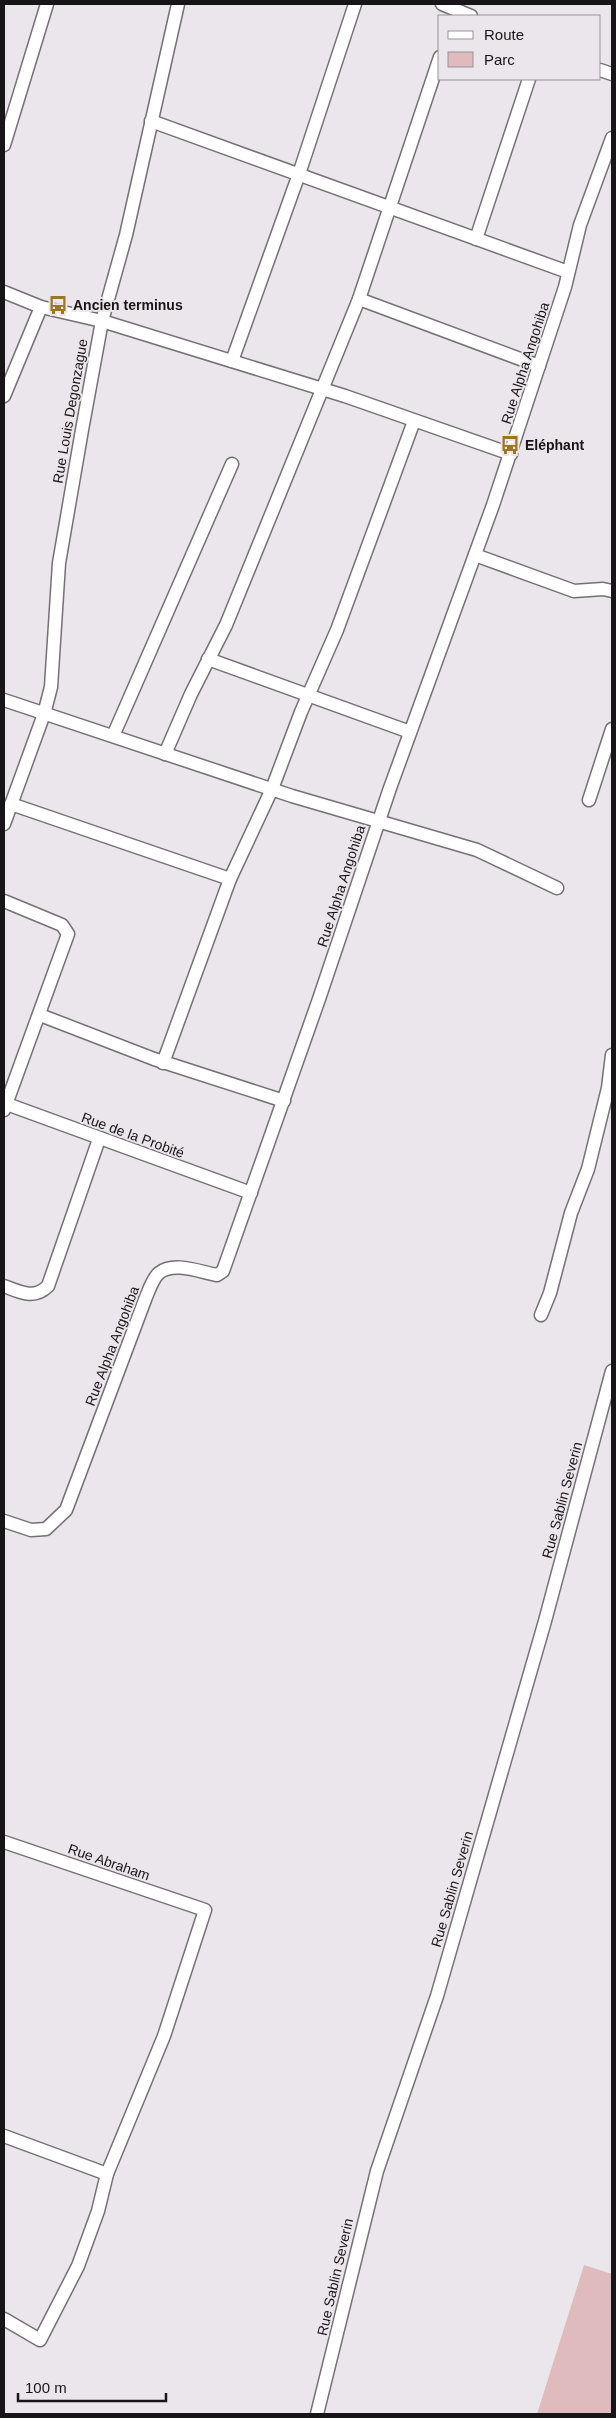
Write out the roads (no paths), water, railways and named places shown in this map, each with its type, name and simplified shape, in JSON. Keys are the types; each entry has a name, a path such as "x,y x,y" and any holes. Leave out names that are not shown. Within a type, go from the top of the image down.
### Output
{"street":[{"path":"4,145 47,4"},
{"name":"Rue Louis Degonzague","path":"4,824 44,714 52,678 62,542 102,321 126,235 178,4"},
{"path":"232,361 299,174 355,4"},
{"path":"442,4 469,15"},
{"path":"165,754 208,659 226,625 320,388 359,299 438,63"},
{"path":"476,239 529,80"},
{"path":"151,121 568,272"},
{"name":"Rue Alpha Angohiba","path":"4,1521 31,1530 46,1529 66,1510 158,1273 169,1268 183,1268 217,1275 223,1271 284,1101 410,732 511,454 540,366 580,225 612,138"},
{"path":"4,292 41,307 102,321 320,388 511,454"},
{"path":"359,299 540,366"},
{"path":"4,396 41,307"},
{"path":"164,1063 230,879 272,789 337,630 414,421"},
{"path":"113,736 232,464"},
{"path":"475,555 574,590 612,590"},
{"path":"208,659 410,732"},
{"path":"4,700 378,823 477,850 557,888"},
{"path":"588,800 612,729"},
{"path":"11,804 230,879"},
{"path":"4,901 62,925 68,934 40,1015 4,1106"},
{"path":"40,1015 164,1063 284,1101"},
{"path":"541,1315 550,1293 571,1213 588,1169 608,1088 612,1055"},
{"name":"Rue de la Probité","path":"4,1106 251,1193"},
{"path":"4,1286 32,1295 41,1293 48,1286 99,1138"},
{"name":"Rue Sablin Severin","path":"317,2414 377,2171 437,1996 545,1621 612,1371"},
{"name":"Rue Abraham","path":"4,1842 205,1910 164,2036 107,2174"},
{"path":"4,2136 107,2174 98,2211 78,2266 40,2340 4,2319"}],"place":[{"name":"Ancien terminus","path":"58,305"},
{"name":"Eléphant","path":"510,445"}]}
